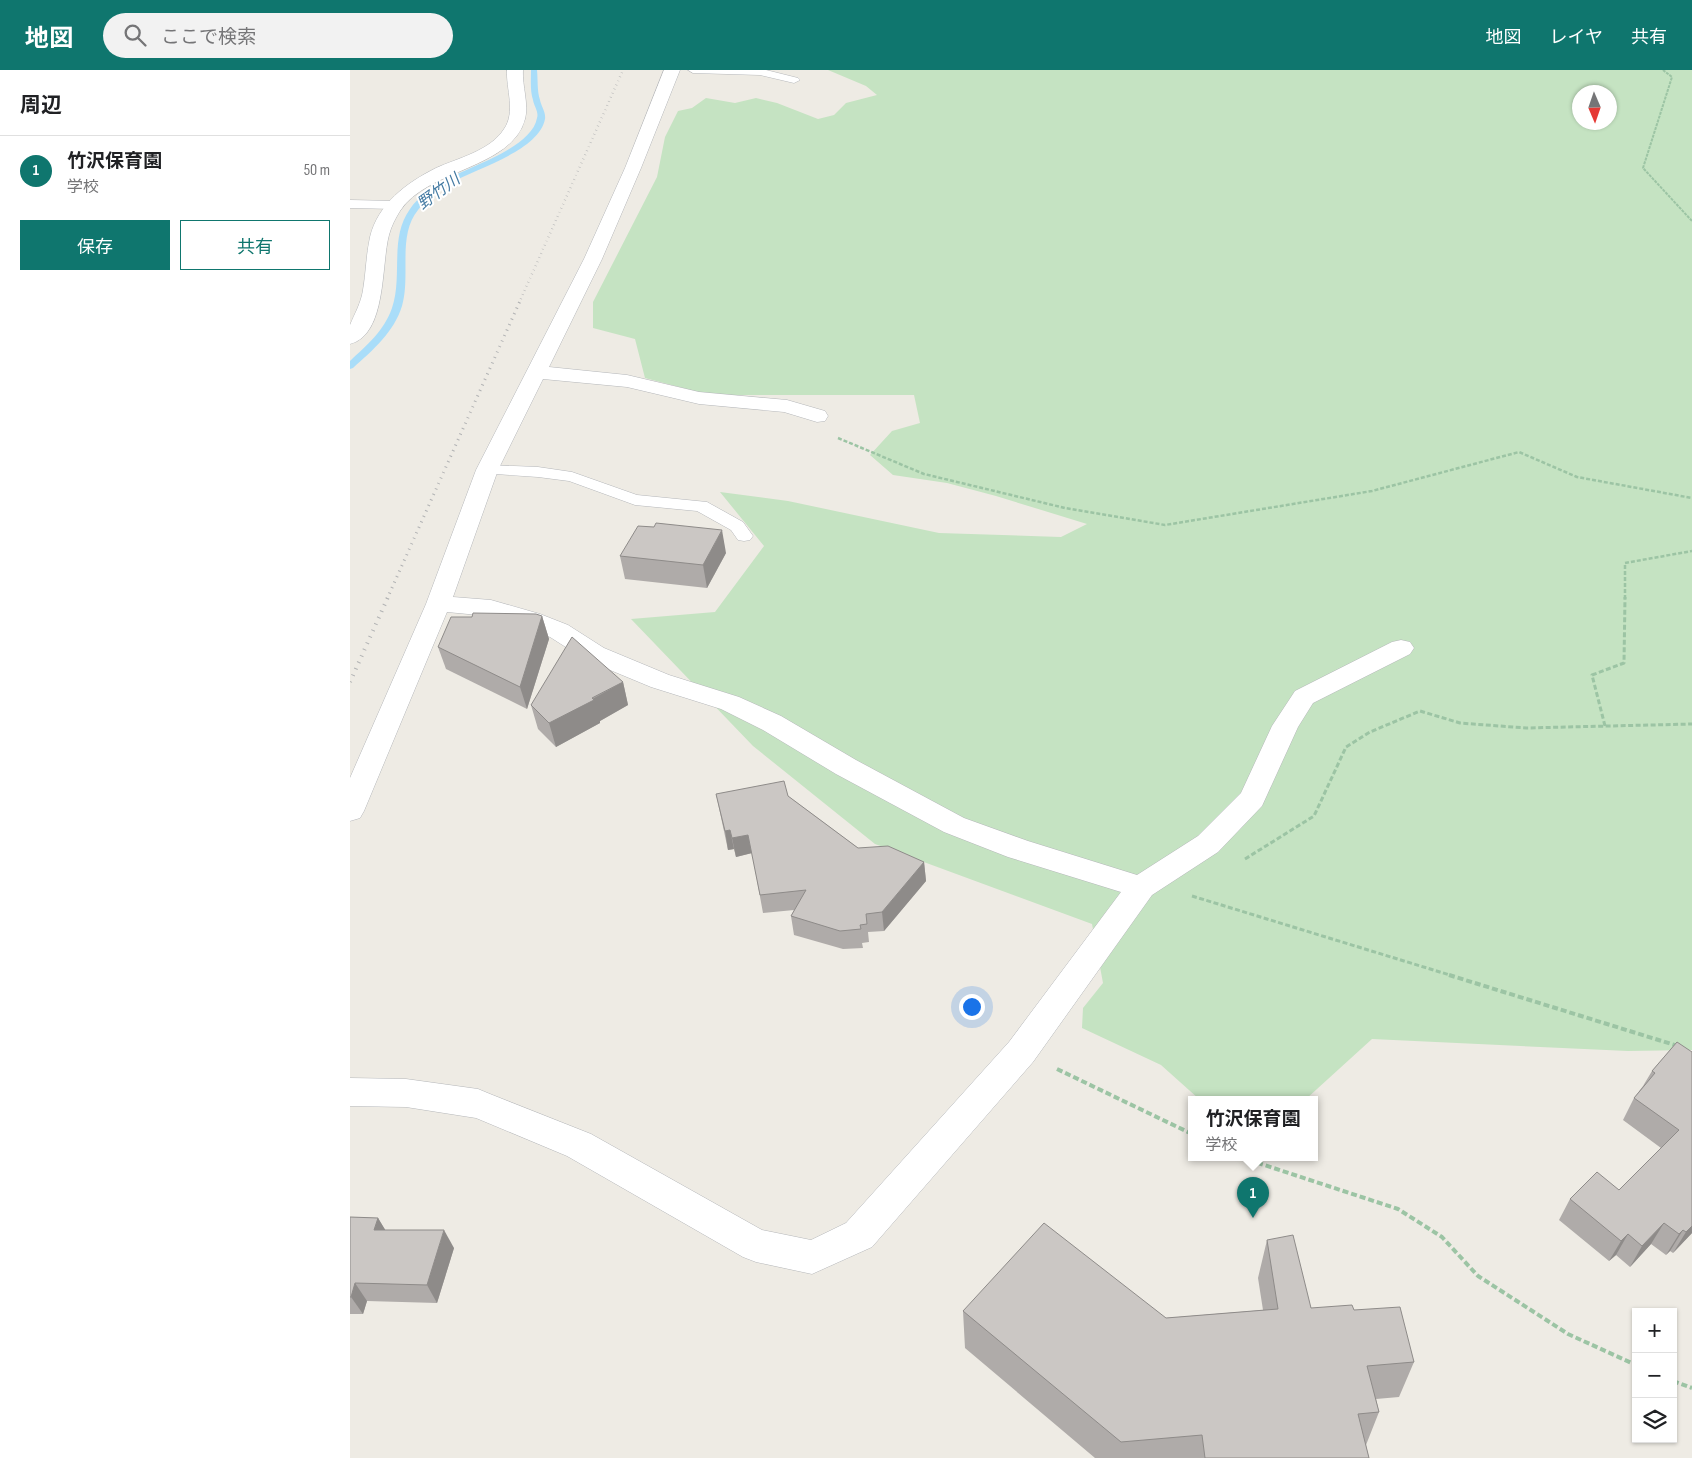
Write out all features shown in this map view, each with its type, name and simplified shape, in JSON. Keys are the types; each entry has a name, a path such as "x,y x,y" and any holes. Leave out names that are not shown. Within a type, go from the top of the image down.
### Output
{"street":[{"path":"350,338 360,330 374,289 376,251 383,224 395,205 432,177 493,148 506,139 513,130 517,118 515,70"},
{"path":"350,811 438,604 487,470 593,259 633,168 672,70"},
{"path":"535,372 628,381 698,398 787,406 817,416"},
{"path":"438,604 491,608 559,631 595,654 660,681 730,703 772,723 846,767 901,794 954,824 1018,849 1141,887"},
{"path":"350,1092 406,1093 478,1104 579,1145 756,1245 812,1257 859,1234 1021,1052 1141,887 1208,844 1252,799 1284,726 1304,698 1401,648"}],"lane":[{"path":"693,70 760,72 794,80"},
{"path":"350,204 395,205"},
{"path":"487,470 538,472 572,477 636,500 701,506 737,526 744,536"}],"path":[{"path":"1663,70 1672,77 1643,168 1692,221"},
{"path":"817,416 820,431 924,474 1065,508 1165,525 1372,491 1519,452 1577,477 1692,498"},
{"path":"1605,726 1592,675 1624,663 1625,563 1692,551"},
{"path":"1242,861 1314,816 1346,747 1370,732 1420,710 1460,723 1526,728 1692,724"},
{"path":"1141,887 1162,887 1683,1048"},
{"path":"1021,1052 1188,1132"},
{"path":"1252,1161 1398,1209 1442,1237 1478,1276 1568,1334 1632,1363"},
{"path":"1677,1382 1692,1388"}],"green space":[{"path":"828,70 1692,70 1692,1050 1628,1051 1372,1039 1309,1096 1196,1096 1161,1065 1082,1028 1083,1008 1103,983 1092,924 875,844 753,746 631,619 715,612 764,546 720,492 788,501 939,533 1061,537 1087,524 947,483 893,475 870,455 892,431 920,423 914,395 709,395 645,378 635,339 593,328 593,302 657,177 665,137 678,111 692,108 706,98 735,103 756,98 777,103 818,119 834,115 846,103 877,95 866,86"}],"building":[{"path":"656,523 722,530 703,565 620,556 638,526 654,527"},
{"path":"473,613 536,614 542,616 520,687 438,647 451,617 472,617"},
{"path":"572,637 623,682 592,698 594,700 549,723 531,705"},
{"path":"784,781 788,796 858,848 888,846 924,862 882,912 866,914 867,924 860,925 861,929 840,931 791,916 806,890 760,895 748,835 732,838 730,830 725,831 716,794"},
{"path":"1677,1042 1692,1052 1692,1226 1686,1232 1683,1230 1679,1234 1664,1223 1642,1246 1628,1234 1621,1241 1570,1199 1597,1172 1619,1190 1679,1130 1634,1098 1655,1073 1652,1071"},
{"path":"350,1217 378,1218 374,1230 444,1230 427,1285 355,1283 350,1297"},
{"path":"1044,1223 1166,1318 1278,1309 1267,1240 1293,1235 1311,1308 1352,1305 1354,1310 1400,1307 1414,1362 1367,1366 1379,1412 1358,1414 1369,1458 1205,1458 1202,1435 1121,1442 963,1311"}],"waterway":[{"name":"野竹川","path":"350,366 378,339 393,317 400,295 404,232 413,210 443,184 502,156 528,139 537,129 541,117 536,100 534,70"}],"railway":[{"path":"519,303 623,70"},
{"path":"387,599 520,301"},
{"path":"350,682 388,597"}],"place":[{"name":"竹沢保育園","path":"1253,1218"}]}
